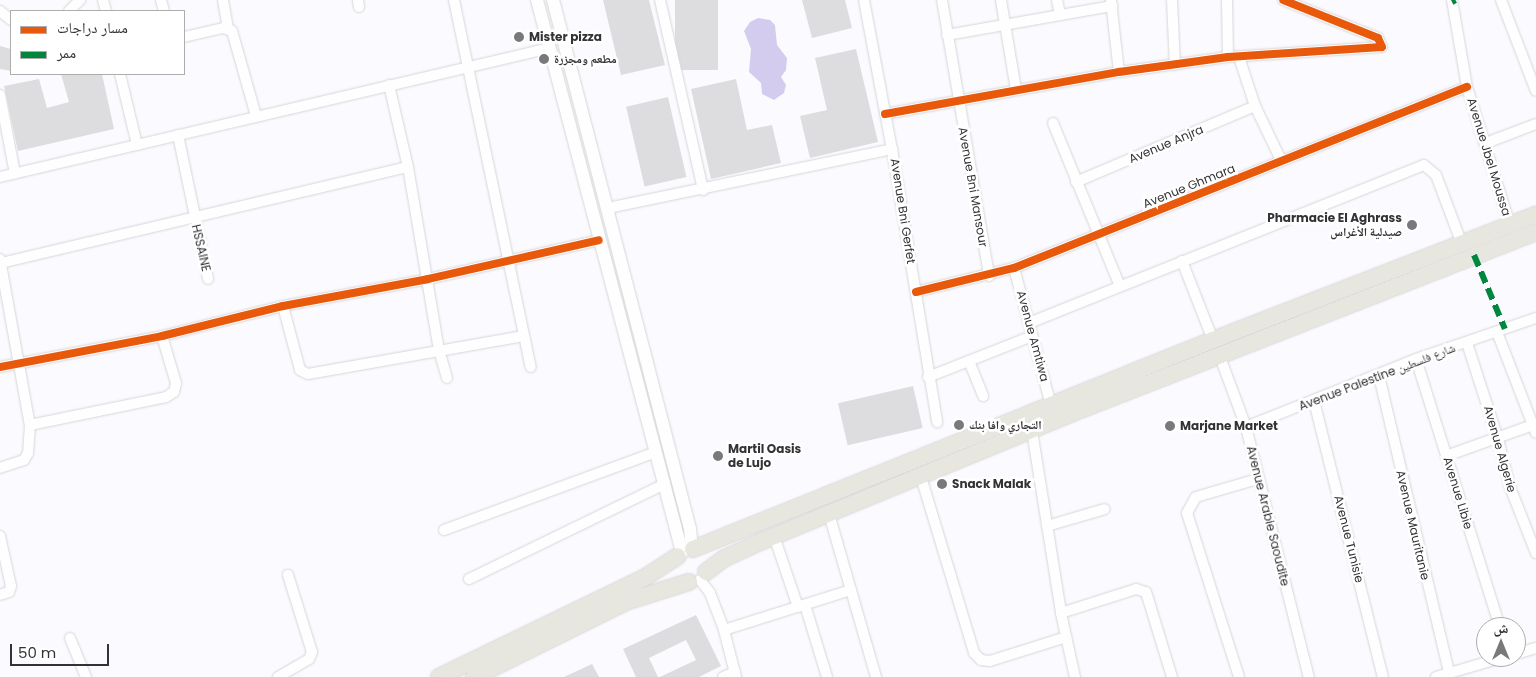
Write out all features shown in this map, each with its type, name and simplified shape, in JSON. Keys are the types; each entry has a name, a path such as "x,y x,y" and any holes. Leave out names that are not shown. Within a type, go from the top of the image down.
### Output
{"main road":[{"path":"439,677 644,578 686,551 1213,340 1536,215"},
{"path":"474,677 628,601 698,578 723,558 774,536 1032,431 1536,232"},
{"path":"686,551 706,557 698,578"},
{"path":"686,551 676,572 698,578"}],"street":[{"path":"70,10 80,0"},
{"path":"223,0 228,28 238,45 256,116"},
{"path":"454,0 531,367"},
{"path":"537,0 656,452 686,551"},
{"path":"553,0 690,529 686,551"},
{"path":"660,0 703,190"},
{"name":"Avenue Bni Gerfet","path":"864,0 892,148 928,377 937,422"},
{"name":"Avenue Bni Mansour","path":"942,0 957,99 989,276"},
{"path":"1001,0 1016,90"},
{"path":"1057,0 1060,14"},
{"path":"1172,0 1174,64"},
{"path":"1227,0 1233,57 1281,160"},
{"path":"885,114 957,99 1174,64 1233,57 1382,48 1378,38 1282,0"},
{"name":"Avenue Jbel Moussa","path":"1453,0 1467,87 1510,225"},
{"path":"1501,0 1536,91"},
{"path":"947,35 1112,3 1119,72"},
{"path":"0,11 10,19"},
{"path":"185,37 228,28"},
{"path":"0,177 550,48"},
{"path":"120,75 137,145"},
{"path":"389,85 408,167 439,350 447,378"},
{"name":"Avenue Ghmara","path":"916,292 989,276 1014,268 1467,87"},
{"path":"0,95 15,174"},
{"name":"Avenue Anjra","path":"1076,182 1255,106"},
{"path":"1052,123 1120,286"},
{"path":"1486,144 1536,124"},
{"name":"HSSAINE","path":"178,135 208,279"},
{"path":"608,208 703,190 892,148"},
{"path":"1029,323 1424,165 1436,175 1462,244"},
{"path":"0,468 24,460 28,453 30,426 20,362 0,261 408,167"},
{"path":"0,367 162,336 283,306 428,279 599,240"},
{"path":"1182,261 1213,340"},
{"name":"Avenue Amtiwa","path":"1014,268 1052,405"},
{"path":"283,306 300,370 308,374 524,336"},
{"name":"Avenue Palestine شارع فلسطين","path":"1246,427 1379,376 1416,359 1536,318"},
{"path":"1446,456 1535,428 1497,332"},
{"path":"30,426 166,397 174,392 176,383 162,336"},
{"path":"928,377 1032,336"},
{"name":"Avenue Algerie","path":"1467,343 1498,440 1510,487 1536,554"},
{"name":"Avenue Arabie Saoudite","path":"1220,357 1246,427 1257,479 1309,677"},
{"name":"Avenue Libie","path":"1416,359 1497,617"},
{"path":"970,361 982,396"},
{"name":"Avenue Mauritanie","path":"1379,376 1449,673"},
{"name":"Avenue Tunisie","path":"1314,401 1383,677"},
{"path":"1032,431 1061,613 1075,677"},
{"path":"444,530 656,452"},
{"path":"920,477 974,653 981,660 990,661 1066,637"},
{"path":"1239,677 1187,513 1196,497 1257,479"},
{"path":"469,579 665,484"},
{"path":"1047,526 1105,509"},
{"path":"828,514 876,677"},
{"path":"0,536 11,586 9,592 0,595"},
{"path":"774,536 802,606 826,677"},
{"path":"278,677 309,659 312,652 288,575"},
{"path":"698,578 710,593 724,630 736,674 723,677"},
{"path":"1061,613 1136,589 1146,592 1172,677"},
{"path":"724,630 851,590"},
{"path":"70,638 86,677"},
{"path":"1436,677 1476,665"}],"shaded area":[{"path":"758,18 770,20 775,25 777,45 787,58 786,70 781,77 786,85 784,93 774,100 762,94 761,83 749,72 751,49 744,31 750,22"}],"building":[{"path":"603,0 649,0 665,65 621,75"},
{"path":"675,0 718,0 718,70 675,70"},
{"path":"802,0 845,0 852,28 812,38"},
{"path":"0,46 10,49 10,71 0,69"},
{"path":"856,49 878,142 810,158 800,116 827,110 815,58"},
{"path":"61,75 102,75 114,129 18,151 4,86 39,79 47,108 69,102"},
{"path":"736,79 747,130 772,125 781,163 711,179 691,89"},
{"path":"668,97 686,177 645,187 626,107"},
{"path":"913,386 923,428 848,445 838,403"},
{"path":"696,615 721,666 699,677 660,677 696,660 686,640 649,658 658,677 636,677 623,649"},
{"path":"592,664 599,677 564,677"}],"marked path":[{"path":"1452,2 1456,0"},
{"path":"1474,255 1505,329"}],"cycle path":[{"path":"885,114 1119,72 1228,57 1382,47 1378,38 1283,0"},
{"path":"916,292 1014,268 1467,87"},
{"path":"0,367 162,336 283,306 428,279 599,240"}],"place":[{"name":"Mister pizza","path":"519,37"},
{"name":"مطعم ومجزرة","path":"544,59"},
{"name":"Pharmacie El Aghrass صيدلية الأغراس","path":"1412,225"},
{"name":"التجاري وافا بنك","path":"959,425"},
{"name":"Marjane Market","path":"1170,426"},
{"name":"Martil Oasis de Lujo","path":"718,456"},
{"name":"Snack Malak","path":"942,484"}]}
